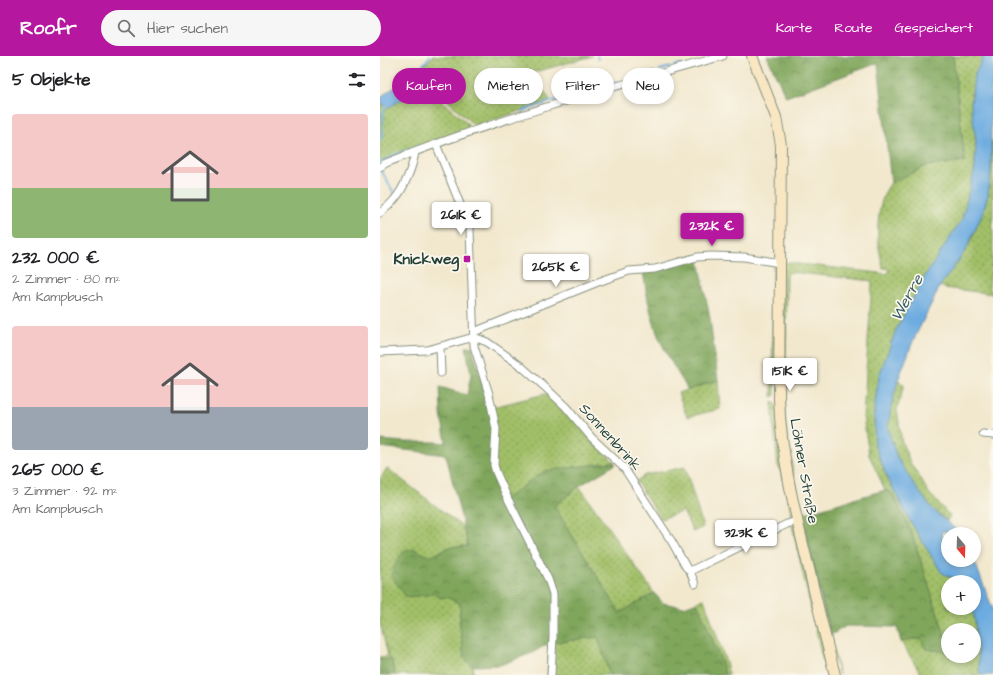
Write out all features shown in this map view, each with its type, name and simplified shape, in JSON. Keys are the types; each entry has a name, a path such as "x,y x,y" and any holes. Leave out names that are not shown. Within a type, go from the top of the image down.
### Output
{"main road":[{"name":"Löhner Straße","path":"752,56 774,110 780,134 779,415 787,474 797,521 835,675"}],"street":[{"path":"380,167 436,144 519,116 606,89 722,56"},
{"path":"436,144 470,229 474,346 487,388 496,429 494,465 508,499 548,579 553,594 551,675"},
{"path":"380,213 398,196 414,159 415,152"},
{"path":"380,352 416,351 440,347 474,335 598,282 629,271 655,269 697,257 711,256 744,257 780,263"},
{"name":"Sonnenbrink","path":"474,335 487,342 521,366 547,389 566,407 591,437 624,468 672,542 686,567 690,571 695,584"},
{"path":"440,347 441,373"},
{"path":"983,434 993,436"},
{"path":"690,571 786,524 797,521"}],"green space":[{"path":"433,56 593,56 543,70 543,68 474,68 474,104 542,104 475,126 451,104 466,104 466,68 421,68"},
{"path":"767,56 953,56 965,161 926,166 891,183 878,63 786,97"},
{"path":"953,56 984,56 974,76 971,104 976,141 975,168 962,219 925,277 896,330 879,376 874,411 875,446 887,477 910,521 942,573 947,575 941,575 941,615 974,615 975,623 941,623 911,531 892,493 885,490 869,455 863,417 872,281 790,272 787,275 785,417 794,479 839,675 799,515 783,426 783,262 888,274 889,269 883,268 878,245 880,208 887,188 891,183 926,166 965,161"},
{"path":"543,90 551,101 543,104"},
{"path":"380,103 387,109 394,104 446,104 468,124 468,129 399,153 380,162"},
{"path":"992,141 993,253 989,287 993,294 945,288 940,286 968,245 985,207 989,187"},
{"path":"699,260 710,319 718,380 688,390 661,343 649,306 643,272"},
{"path":"773,265 775,266 775,396 772,397"},
{"path":"472,346 492,419 493,439 491,465 505,499 544,471 614,462 616,464 579,486 554,506 620,613 654,593 663,603 684,607 697,602 722,663 725,675 610,675 598,637 549,643 532,653 500,665 473,666 464,658 460,626 460,603 446,597 440,598 435,594 406,597 391,575 399,557 402,554 406,551 415,550 430,557 450,547 468,546 446,455 380,447 380,440 446,443 441,414 440,387 467,395 471,375 466,347"},
{"path":"718,380 720,409 687,417 678,393"},
{"path":"898,380 904,385 897,410 902,443 911,464 929,493 950,516 947,521 929,504 914,485 901,464 888,429 890,411"},
{"path":"549,393 614,462 597,464 505,500 496,480 489,408"},
{"path":"772,402 776,404 793,518 783,477 778,466"},
{"path":"685,467 703,527 693,532 683,511 661,519 636,481 645,475"},
{"path":"387,468 464,528 468,546 450,547 430,557 414,549 406,597 435,594 460,603 460,626 464,658 473,666 473,675 395,675 391,659 380,660 380,657 388,656 380,623 380,479"},
{"path":"579,486 654,593 620,613 554,506"},
{"path":"885,490 892,493 911,531 941,623 941,651 926,649 921,639 911,639 901,642 897,627 846,626 831,635 802,514"},
{"path":"792,525 794,525 831,675 826,675"},
{"path":"704,599 726,662 729,675 725,675 722,663 697,602"},
{"path":"598,637 610,675 548,675 549,643"},
{"path":"911,639 921,639 926,649 941,651 941,663 979,663 980,675 922,675 901,642"},
{"path":"391,659 395,675 380,675 380,660"}],"water":[{"path":"984,56 993,56 993,78 991,92 991,170 988,195 983,212 966,250 940,286 913,341 898,380 891,407 888,428 896,456 915,486 933,510 953,527 941,527 941,567 977,567 980,575 947,575 942,573 910,521 887,477 875,446 874,411 879,376 896,330 925,276 962,219 975,168 976,141 971,104 974,76"},
{"path":"392,89 392,104 394,104 390,107 383,105 381,102 381,97"},
{"path":"981,578 993,610 993,675 980,675 979,663 981,663 981,623 975,622 974,615 981,615"}],"waterway":[{"path":"422,66 430,56"},
{"path":"675,66 681,64"},
{"path":"614,83 619,82"},
{"path":"522,111 551,102"},
{"path":"380,140 383,132 383,114 386,105"},
{"path":"380,163 397,154 418,147"},
{"path":"381,170 395,195"}],"place":[{"name":"Knickweg","path":"467,259"}],"water label":[{"name":"Werre","path":"907,298"}]}
